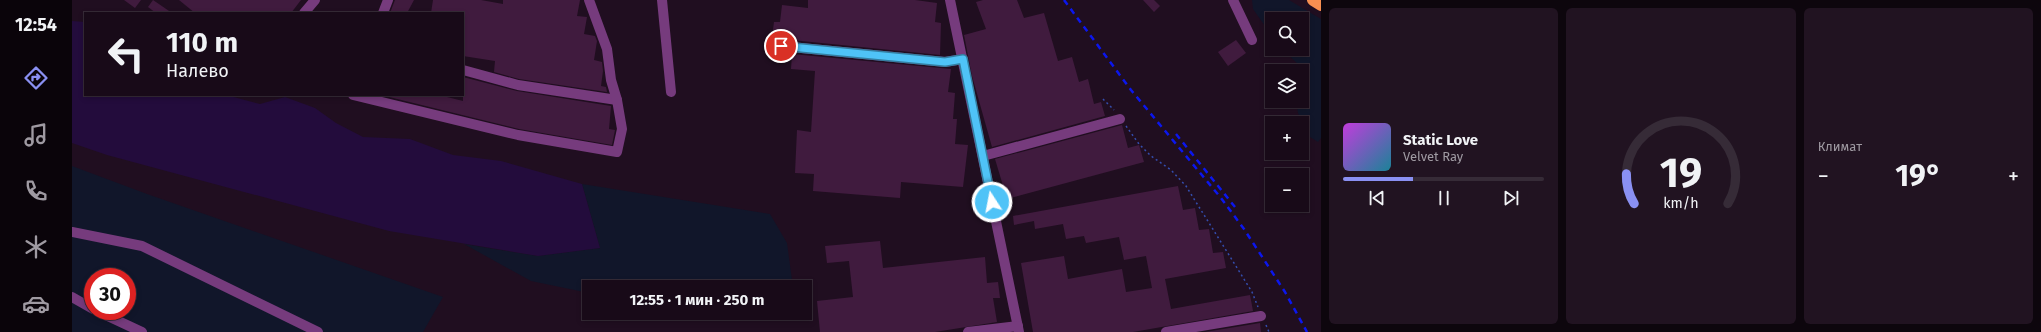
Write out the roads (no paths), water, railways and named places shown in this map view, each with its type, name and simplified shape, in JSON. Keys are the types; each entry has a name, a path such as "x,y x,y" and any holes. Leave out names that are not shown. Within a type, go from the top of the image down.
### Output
{"highway":[{"path":"1313,0 1321,6"}],"street":[{"path":"305,12 315,0"},
{"path":"383,12 388,0"},
{"path":"357,96 518,135 617,152 622,129 617,100 611,80 607,49 589,0"},
{"path":"662,0 671,92"},
{"path":"950,0 1018,329 968,332"},
{"path":"1233,0 1252,40"},
{"path":"781,46 945,62 963,59"},
{"path":"464,70 518,85 617,100"},
{"path":"983,156 1120,119"},
{"path":"72,232 142,246 318,332"},
{"path":"72,297 84,304"},
{"path":"1166,332 1261,316"},
{"path":"116,320 142,332"}],"railway":[{"path":"1064,0 1131,90 1221,198 1244,229 1285,292 1307,332"},
{"path":"1176,134 1235,207"}]}
